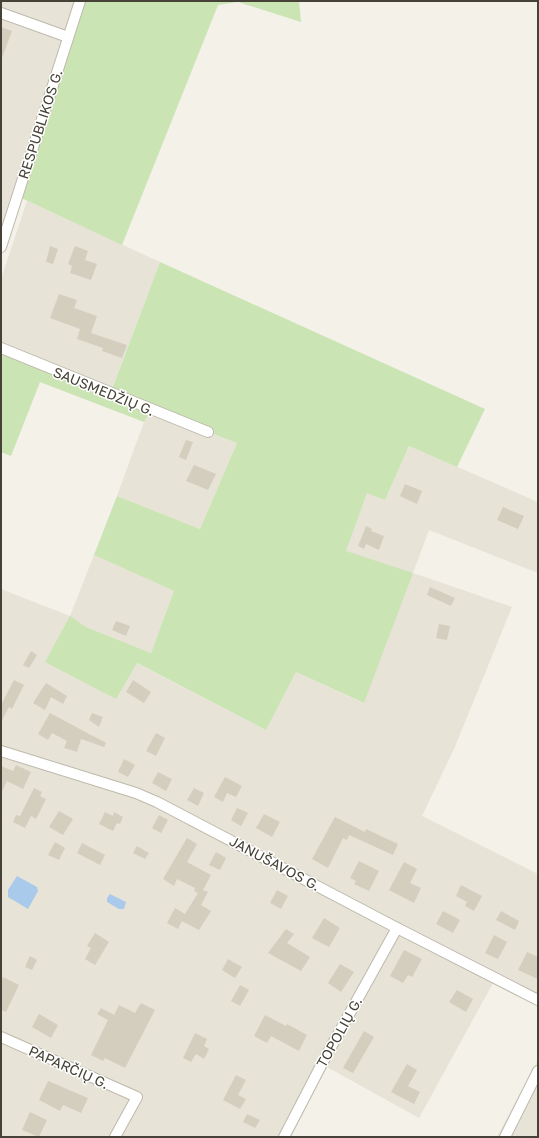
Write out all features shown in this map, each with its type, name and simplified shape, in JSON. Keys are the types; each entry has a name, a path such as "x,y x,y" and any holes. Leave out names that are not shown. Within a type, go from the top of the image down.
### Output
{"street":[{"name":"RESPUBLIKOS G.","path":"1,246 80,1"},
{"path":"1,14 68,37"},
{"name":"SAUSMEDŽIŲ G.","path":"1,348 208,432"},
{"name":"JANUŠAVOS G.","path":"1,751 136,793 157,802 538,1000"},
{"name":"TOPOLIŲ G.","path":"284,1137 326,1056 397,928"},
{"name":"PAPARČIŲ G.","path":"1,1037 137,1097 116,1137"},
{"path":"505,1137 538,1071"}],"shaded area":[{"path":"1,1 80,1 1,247"},
{"path":"27,201 160,262 112,388 1,342 1,279"},
{"path":"151,410 237,443 200,529 117,496 144,422"},
{"path":"409,446 538,502 538,573 429,530 413,573 512,607 454,749 422,816 538,874 538,1005 493,983 419,1118 327,1067 291,1137 1,1137 1,589 70,616 94,555 174,591 151,653 86,627 70,617 136,663 266,730 296,672 363,703 346,551 367,492 385,500"},
{"path":"538,1060 538,1137 497,1137"}],"green space":[{"path":"80,1 299,1 301,22 238,2 218,5 122,245 17,196"},
{"path":"160,262 485,409 457,467 409,446 385,500 367,493 346,551 413,573 364,703 296,672 266,730 137,663 116,699 45,662 70,616 86,627 151,653 174,591 94,555 117,496 200,529 237,443 151,410 144,422 40,382 11,456 1,452 1,353 109,397"}],"water":[{"path":"17,876 37,887 38,891 28,909 8,897 8,890"},
{"path":"110,894 126,902 124,909 119,909 107,902 107,898"}],"building":[{"path":"1,27 12,31 2,58 1,58"},
{"path":"50,246 58,249 53,264 46,262"},
{"path":"75,246 88,251 85,260 97,264 91,280 70,273 72,266 68,264"},
{"path":"59,294 77,300 74,308 97,316 91,333 127,345 122,358 102,351 103,348 77,339 80,329 50,318"},
{"path":"186,440 193,442 186,460 179,457"},
{"path":"194,465 216,474 208,490 186,481"},
{"path":"405,484 422,491 417,504 400,496"},
{"path":"503,507 524,516 518,529 497,520"},
{"path":"366,526 372,529 371,531 384,536 379,550 366,544 364,549 358,546"},
{"path":"430,587 455,598 451,606 427,595"},
{"path":"116,621 130,626 126,636 112,630"},
{"path":"439,624 450,626 447,640 436,638"},
{"path":"31,651 37,655 29,668 23,665"},
{"path":"14,680 24,685 12,709 9,707 1,722 1,705"},
{"path":"133,680 151,692 144,703 126,692"},
{"path":"46,683 67,696 63,704 51,697 45,710 33,703"},
{"path":"50,713 106,743 104,747 81,739 77,752 64,748 67,741 52,733 48,740 38,734"},
{"path":"92,713 103,717 99,727 89,720"},
{"path":"156,733 165,738 156,756 146,751"},
{"path":"124,759 135,765 128,777 118,772"},
{"path":"16,765 31,772 23,789 7,781 1,794 1,766 13,771"},
{"path":"158,772 172,779 166,791 152,783"},
{"path":"225,777 242,786 236,797 227,793 223,802 214,797"},
{"path":"34,788 42,792 40,796 46,799 36,819 31,816 25,828 13,822 16,815 20,816"},
{"path":"194,788 204,793 198,806 187,800"},
{"path":"237,808 248,813 241,826 231,820"},
{"path":"59,811 73,819 63,835 49,827"},
{"path":"105,812 113,816 114,812 123,817 120,824 117,823 113,831 99,824"},
{"path":"264,814 280,822 272,837 256,828"},
{"path":"159,815 168,820 161,833 152,828"},
{"path":"335,817 365,832 366,829 398,844 393,855 349,835 347,840 343,838 328,868 312,859"},
{"path":"187,838 197,844 187,862 211,875 203,890 208,892 201,905 211,911 199,930 182,921 178,929 167,923 175,908 185,914 198,893 194,891 195,888 177,879 174,886 163,879"},
{"path":"55,842 65,848 59,860 48,855"},
{"path":"82,843 105,855 100,865 77,853"},
{"path":"137,846 149,853 145,859 133,853"},
{"path":"216,852 226,858 220,870 209,865"},
{"path":"359,861 379,871 369,891 354,884 356,881 350,878"},
{"path":"404,862 417,869 410,883 421,888 414,903 389,890"},
{"path":"461,885 482,896 474,911 465,906 467,902 456,896"},
{"path":"277,890 288,896 281,909 270,903"},
{"path":"443,911 460,920 453,933 436,924"},
{"path":"501,911 519,921 515,930 496,920"},
{"path":"324,918 340,928 329,947 312,938"},
{"path":"286,929 294,934 287,943 310,957 301,971 268,953"},
{"path":"95,933 109,942 95,965 85,959 91,948 87,946"},
{"path":"494,935 507,942 498,959 485,953"},
{"path":"404,950 422,959 412,977 408,975 403,983 390,976"},
{"path":"527,952 538,957 538,979 518,970"},
{"path":"30,956 37,960 32,970 25,967"},
{"path":"228,959 242,967 235,978 222,970"},
{"path":"340,964 354,972 341,992 328,983"},
{"path":"3,977 19,985 6,1012 1,1010 1,981"},
{"path":"240,985 249,990 240,1006 231,1001"},
{"path":"457,990 473,999 466,1012 449,1002"},
{"path":"141,1003 155,1010 125,1068 105,1058 103,1061 91,1055 108,1020 97,1014 101,1008 114,1015 119,1005 135,1013"},
{"path":"39,1014 58,1025 51,1038 32,1027"},
{"path":"265,1015 286,1026 287,1024 307,1035 299,1051 271,1036 267,1043 254,1036"},
{"path":"364,1031 374,1037 353,1073 343,1068"},
{"path":"195,1033 207,1039 204,1046 209,1049 204,1059 196,1054 191,1062 183,1058"},
{"path":"407,1064 417,1070 408,1086 420,1092 414,1104 391,1092"},
{"path":"236,1075 246,1080 238,1095 246,1099 240,1109 223,1100"},
{"path":"48,1081 88,1098 81,1113 63,1105 60,1111 39,1100"},
{"path":"30,1112 47,1120 39,1137 22,1130"},
{"path":"247,1114 260,1120 255,1128 243,1122"}]}
